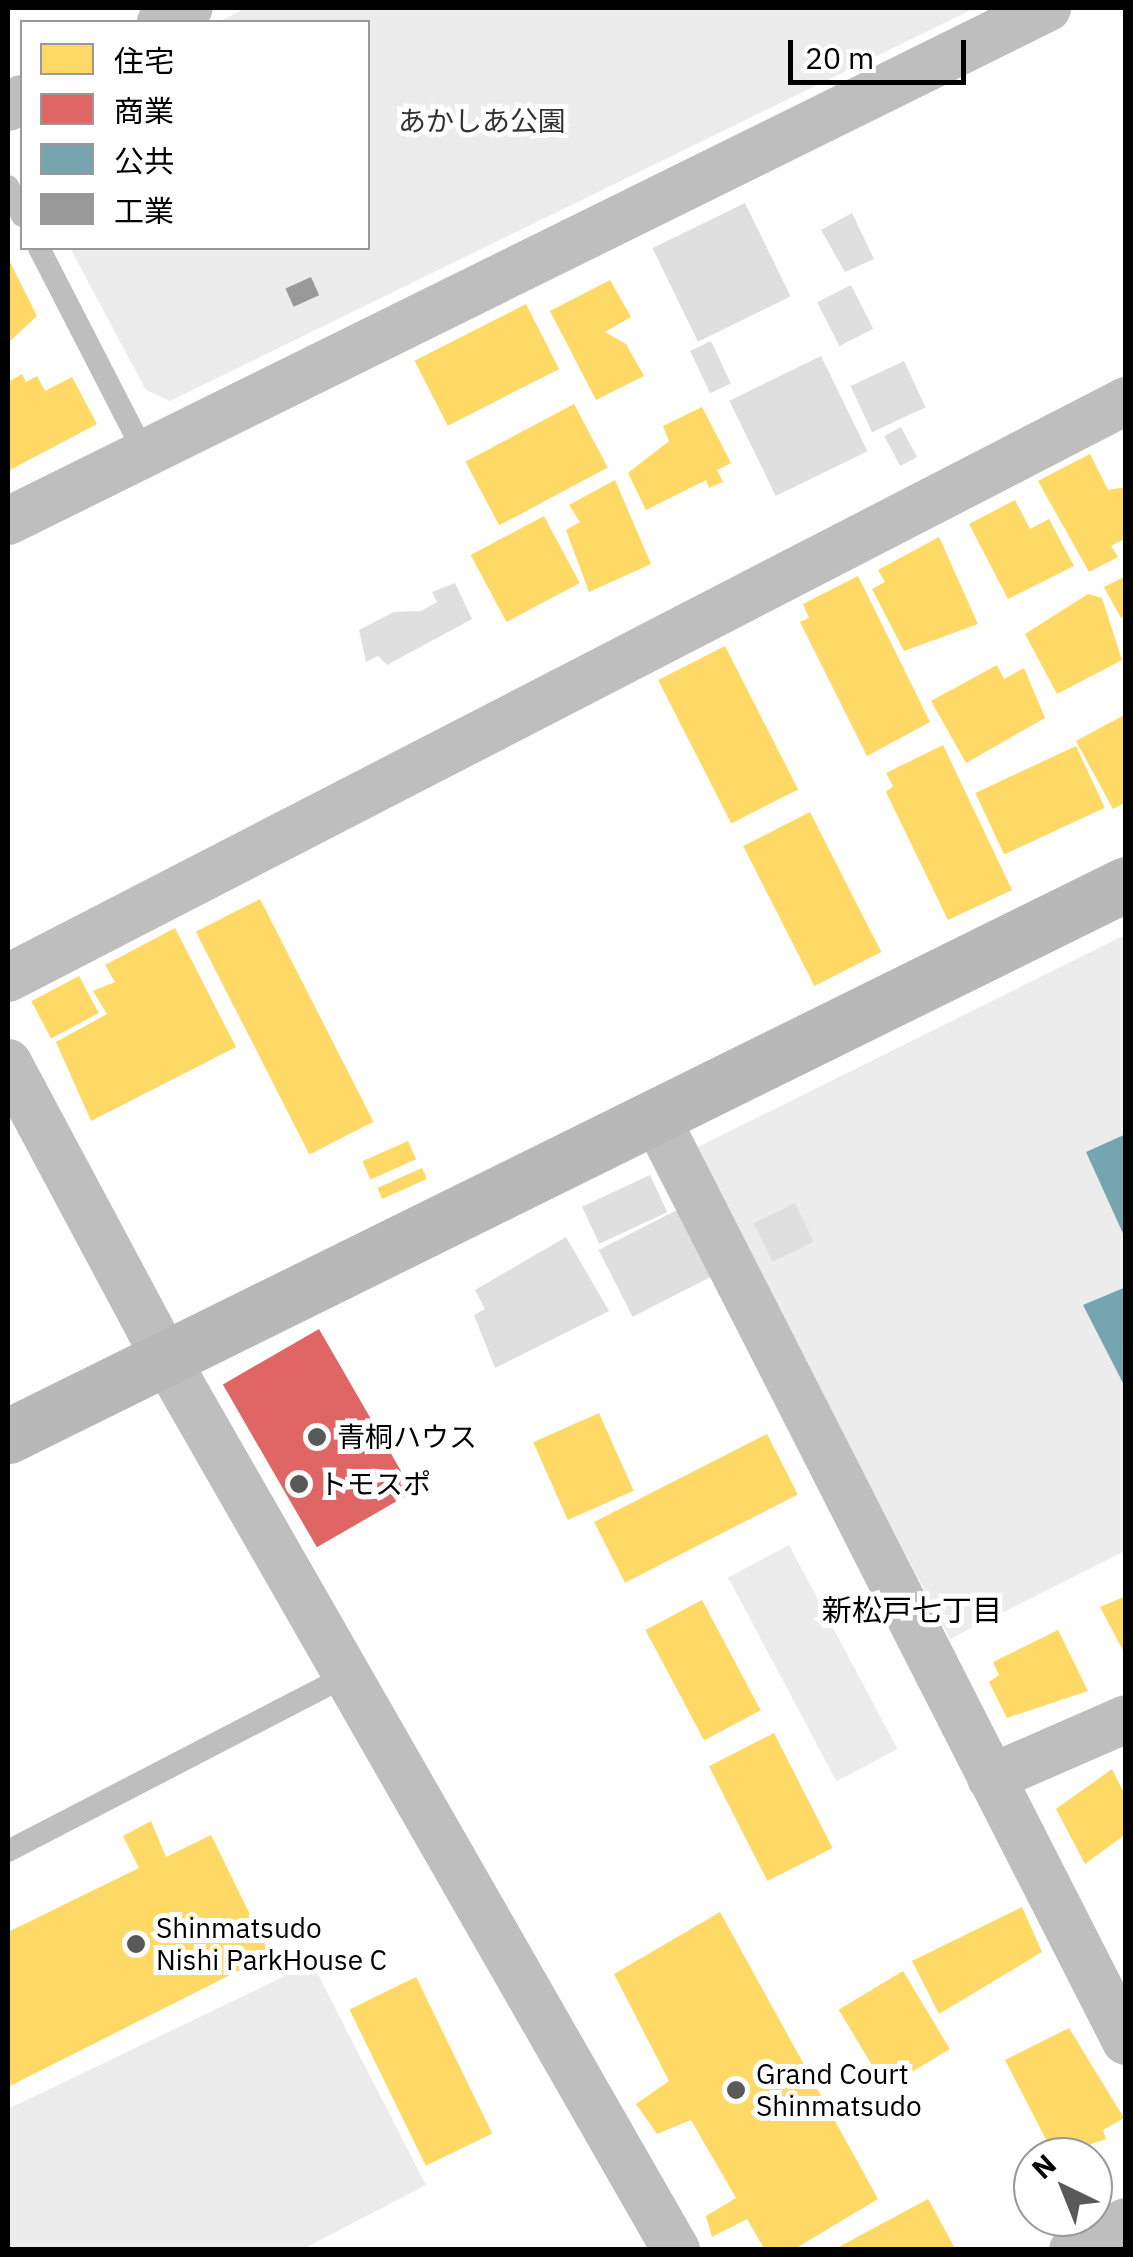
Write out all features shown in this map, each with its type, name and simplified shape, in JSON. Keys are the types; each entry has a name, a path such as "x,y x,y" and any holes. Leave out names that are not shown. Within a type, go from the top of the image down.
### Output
{"street":[{"path":"165,20 188,8"},
{"path":"8,521 1047,8"},
{"path":"8,978 1126,402"},
{"path":"8,1436 1126,884"},
{"path":"8,1063 166,1359 676,2250"},
{"path":"655,1116 1126,2041"},
{"path":"990,1778 1126,1719"},
{"path":"1074,2250 1126,2222"}],"lane":[{"path":"8,186 20,212"},
{"path":"40,250 144,452"},
{"path":"8,1851 347,1675"}],"green space":[{"name":"あかしあ公園","path":"246,8 975,8 170,401 146,390 71,250 370,250 370,20 223,20"},
{"path":"1125,935 1125,1551 950,1639 694,1149"},
{"path":"789,1545 897,1749 837,1781 728,1577"},
{"path":"312,1963 426,2185 303,2249 8,2249 8,2109"}],"building: 住宅":[{"path":"8,258 37,316 8,343"},
{"path":"610,280 631,317 605,332 626,344 644,376 596,400 550,311"},
{"path":"526,304 559,369 448,426 415,361"},
{"path":"22,374 26,382 37,376 45,391 72,377 97,424 8,471 8,382"},
{"path":"574,404 608,468 499,525 465,462"},
{"path":"702,407 731,463 717,470 723,482 709,488 706,480 646,510 628,473 669,441 663,426"},
{"path":"1090,454 1108,490 1126,487 1126,538 1111,546 1118,557 1089,572 1038,481"},
{"path":"615,480 651,564 589,592 566,530 580,522 569,505"},
{"path":"1015,500 1030,529 1049,519 1074,566 1008,599 969,524"},
{"path":"544,516 580,583 506,622 471,555"},
{"path":"939,537 978,624 904,651 872,589 885,582 878,570"},
{"path":"858,576 930,722 867,756 800,622 809,618 803,604"},
{"path":"1126,576 1126,615 1121,618 1104,587"},
{"path":"1088,594 1102,598 1122,660 1057,694 1025,634"},
{"path":"725,646 798,789 731,824 658,680"},
{"path":"997,665 1004,679 1024,668 1045,718 966,763 931,701"},
{"path":"1126,714 1126,802 1113,809 1076,741"},
{"path":"943,745 1012,890 948,920 886,792 893,786 886,773"},
{"path":"1076,746 1105,808 1004,855 975,793"},
{"path":"810,812 881,952 814,986 743,846"},
{"path":"260,899 373,1122 309,1154 196,932"},
{"path":"175,928 236,1047 91,1121 56,1042 107,1014 93,991 115,982 105,965"},
{"path":"79,976 99,1013 51,1038 31,1001"},
{"path":"408,1141 416,1159 370,1180 362,1161"},
{"path":"422,1168 427,1179 382,1199 377,1188"},
{"path":"599,1413 634,1491 568,1520 533,1442"},
{"path":"767,1434 798,1495 625,1583 594,1522"},
{"path":"1126,1596 1126,1656 1100,1607"},
{"path":"702,1600 761,1710 704,1740 645,1630"},
{"path":"1058,1630 1088,1691 1007,1718 989,1682 999,1675 993,1662"},
{"path":"774,1733 833,1848 768,1881 709,1766"},
{"path":"1112,1769 1126,1797 1126,1834 1085,1864 1056,1809"},
{"name":"Shinmatsudo Nishi ParkHouse C","path":"151,1821 166,1857 211,1835 270,1955 8,2087 8,1932 139,1868 123,1836"},
{"path":"1022,1907 1042,1952 939,2014 912,1961"},
{"name":"Grand Court Shinmatsudo","path":"720,1912 878,2199 793,2250 765,2250 747,2219 712,2237 706,2216 736,2198 691,2120 657,2134 636,2104 669,2081 614,1974"},
{"path":"903,1971 950,2049 886,2088 839,2010"},
{"path":"416,1977 492,2133 426,2166 349,2009"},
{"path":"1069,2028 1124,2118 1103,2130 1105,2137 1045,2137 1005,2060"},
{"path":"928,2199 956,2250 833,2250"}],"building: 商業":[{"name":"青桐ハウス","path":"319,1329 413,1492 317,1547 223,1384"}],"building: 公共":[{"path":"1126,1134 1126,1240 1086,1152"},
{"path":"1126,1287 1126,1389 1083,1305"}],"building: 工業":[{"path":"311,277 319,295 294,307 285,288"}],"building: その他":[{"path":"745,203 791,296 698,342 652,248"},
{"path":"852,213 874,259 845,272 821,230"},
{"path":"851,285 873,329 839,346 817,302"},
{"path":"711,341 731,384 710,393 690,351"},
{"path":"821,356 867,451 776,496 729,401"},
{"path":"904,361 926,407 872,432 851,386"},
{"path":"901,427 917,457 900,466 884,436"},
{"path":"455,583 472,619 387,665 378,656 366,662 359,630 394,612 421,611 437,602 432,592"},
{"path":"650,1175 667,1212 599,1244 582,1207"},
{"path":"795,1203 814,1242 773,1262 754,1223"},
{"path":"677,1210 711,1277 633,1317 599,1250"},
{"path":"566,1237 609,1311 495,1368 474,1315 485,1309 475,1290"}],"place":[{"name":"青桐ハウス","path":"317,1437"},
{"name":"トモスポ","path":"299,1484"},
{"name":"Shinmatsudo Nishi ParkHouse C","path":"136,1944"},
{"name":"Grand Court Shinmatsudo","path":"736,2090"}],"district":[{"name":"新松戸七丁目","path":"912,1610"}]}
